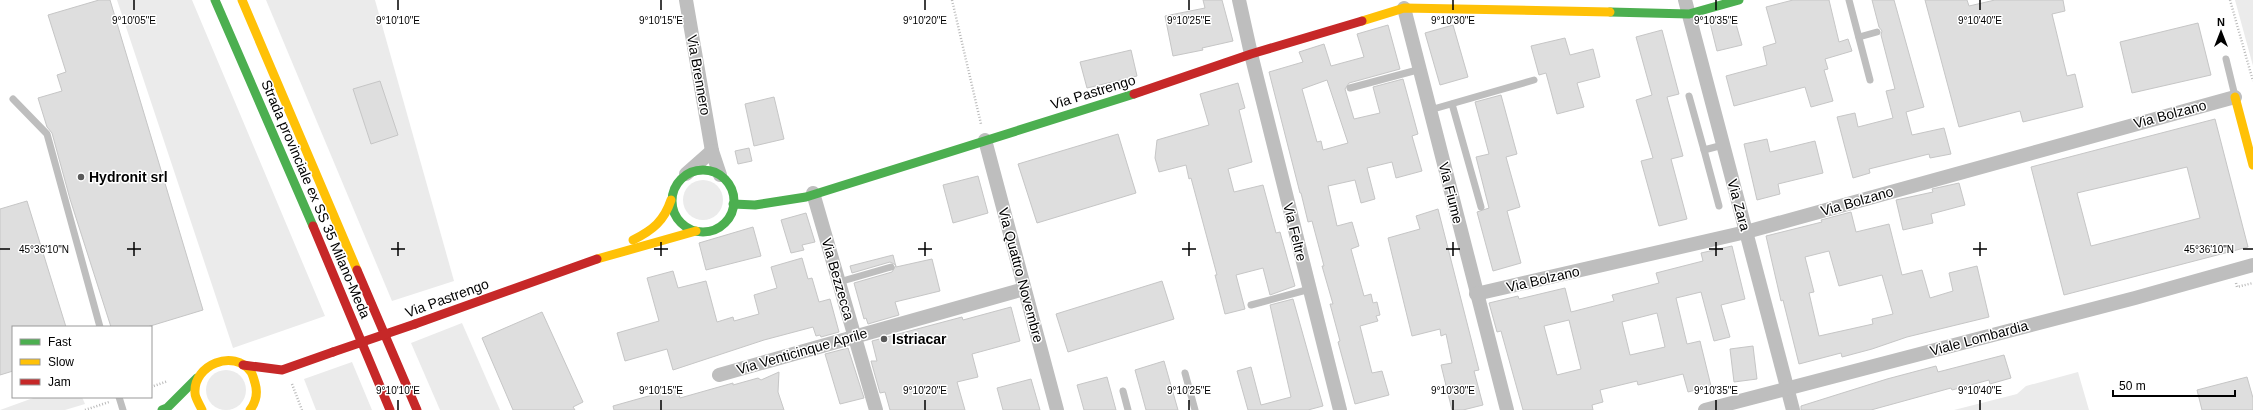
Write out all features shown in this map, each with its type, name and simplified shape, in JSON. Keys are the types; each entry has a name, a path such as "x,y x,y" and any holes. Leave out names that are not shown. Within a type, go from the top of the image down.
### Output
{"main road":[{"name":"Strada provinciale ex SS 35 Milano-Meda","path":"215,0 390,410"},
{"name":"Strada provinciale ex SS 35 Milano-Meda","path":"242,0 417,410"},
{"name":"Via Pastrengo","path":"723,224 789,200 1167,84 1251,54 1403,4 1506,10 1689,14 1739,0"},
{"path":"2236,96 2253,164"},
{"path":"696,170 703,170 720,175 727,182 732,191 734,204 730,215 723,224 715,229 696,231 686,228 676,218 671,200 674,188 686,174 696,170"},
{"name":"Via Pastrengo","path":"621,251 630,242 654,230 666,217 671,200"},
{"name":"Via Pastrengo","path":"734,204 755,205 789,200"},
{"name":"Via Pastrengo","path":"197,378 204,369 212,363 222,360 233,361 243,365 282,370 621,251 696,231"},
{"path":"243,365 249,370 256,384 256,399"},
{"name":"Via Pastrengo","path":"250,410 256,399 282,370"},
{"path":"168,410 197,378"},
{"path":"197,378 195,396 202,410"}],"street":[{"name":"Via Brennero","path":"686,0 712,151 720,175"},
{"name":"Via Feltre","path":"1239,0 1251,54 1340,410"},
{"name":"Via Zara","path":"1685,0 1793,410"},
{"name":"Via Fiume","path":"1403,4 1421,69 1476,294 1507,410"},
{"name":"Via Bolzano","path":"1476,294 1746,232 2236,96"},
{"name":"Via Quattro Novembre","path":"985,140 1057,410"},
{"path":"686,174 712,151"},
{"name":"Via Bezzecca","path":"813,193 876,410"},
{"name":"Viale Lombardia","path":"1705,410 2135,298 2253,265"},
{"name":"Via Venticinque Aprile","path":"719,375 1024,289"}],"lane":[{"path":"1503,0 1506,10"},
{"path":"1849,0 1870,80"},
{"path":"1858,37 1876,32"},
{"path":"2226,59 2236,96"},
{"path":"1350,88 1421,69"},
{"path":"1430,110 1534,80"},
{"path":"1688,96 1719,206"},
{"path":"13,99 47,134 100,326"},
{"path":"1452,104 1481,207"},
{"path":"1704,150 1723,145"},
{"path":"839,282 890,267"},
{"path":"1251,305 1310,289"},
{"path":"1184,373 1195,410"},
{"path":"1123,391 1128,410"},
{"path":"119,398 123,410"}],"path":[{"path":"952,0 985,140"},
{"path":"2230,0 2253,81"},
{"path":"85,410 119,398"}],"shaded area":[{"path":"117,0 192,0 325,316 233,348"},
{"path":"266,0 375,0 454,281 392,301"},
{"path":"2235,0 2253,0 2253,66"},
{"path":"707,180 714,183 720,189 723,200 722,208 714,217 707,220 699,220 692,217 684,208 683,196 686,189 695,181"},
{"path":"462,323 500,410 440,410 411,343"},
{"path":"352,362 372,410 316,410 304,379"},
{"path":"230,370 237,373 243,379 246,390 245,398 237,407 230,410 222,410 215,407 207,398 206,386 209,379 218,371"},
{"path":"2078,372 2089,410 1954,410 2017,394 2026,386"},
{"path":"33,398 82,398 85,404 65,410 0,410"}],"building":[{"path":"99,0 110,0 203,310 150,326 111,326 70,199 52,133 47,127 38,98 62,91 57,75 66,72 48,15"},
{"path":"1203,0 1222,0 1233,41 1202,48 1203,50 1173,56 1165,16 1205,8"},
{"path":"1793,0 1829,0 1839,42 1848,39 1852,51 1825,59 1828,69 1824,70 1833,101 1811,107 1805,87 1734,106 1726,76 1767,65 1763,47 1776,43 1766,7"},
{"path":"1872,0 1894,0 1924,107 1906,112 1912,135 1944,128 1951,154 1930,158 1929,154 1869,169 1870,173 1853,178 1837,117 1855,113 1858,127 1893,118 1886,91 1895,89 1881,35 1882,31 1879,27"},
{"path":"1925,0 1967,0 1969,6 1995,0 2063,0 2065,11 2052,14 2067,76 2075,74 2083,107 2023,122 2020,111 1959,127"},
{"path":"1734,17 1742,45 1717,51 1710,23"},
{"path":"2198,23 2211,75 2132,93 2120,42"},
{"path":"1388,25 1400,69 1349,83 1345,89 1354,119 1380,113 1373,87 1403,79 1418,134 1412,136 1422,171 1396,178 1392,162 1367,168 1375,199 1361,203 1355,180 1328,186 1337,226 1352,222 1359,246 1351,249 1364,296 1371,294 1373,303 1377,302 1380,315 1376,316 1378,321 1360,326 1372,373 1382,371 1389,395 1355,404 1338,342 1340,341 1330,304 1333,304 1322,266 1324,266 1312,221 1308,222 1269,72 1303,62 1299,52 1324,44 1331,66 1364,57 1357,34","holes":["1327,80 1348,143 1323,150 1321,141 1317,142 1302,89"]},
{"path":"1453,25 1468,77 1440,85 1425,33"},
{"path":"1662,30 1679,94 1667,97 1683,156 1671,159 1687,219 1659,226 1641,161 1653,158 1636,100 1652,95 1636,37"},
{"path":"1565,38 1570,55 1593,49 1600,77 1577,83 1584,107 1557,114 1546,73 1539,75 1531,46"},
{"path":"1131,50 1137,76 1087,88 1080,62"},
{"path":"380,81 398,135 371,144 353,89"},
{"path":"1238,83 1245,108 1239,110 1252,162 1228,169 1234,192 1263,185 1276,233 1280,232 1295,286 1270,295 1263,268 1236,275 1245,309 1225,314 1215,275 1217,275 1191,178 1189,179 1186,165 1159,172 1155,158 1157,140 1209,125 1200,94"},
{"path":"1501,95 1517,154 1506,157 1520,207 1507,211 1521,263 1493,271 1477,212 1489,208 1476,157 1489,154 1475,102"},
{"path":"774,97 784,139 754,146 745,104"},
{"path":"2215,119 2248,247 2064,295 2031,167","holes":["2187,167 2200,218 2091,246 2077,193"]},
{"path":"1118,134 1136,193 1037,223 1018,164"},
{"path":"1767,139 1770,152 1815,141 1823,173 1778,184 1780,194 1757,200 1744,144"},
{"path":"749,148 752,161 738,164 735,151"},
{"path":"978,176 988,213 953,223 943,185"},
{"path":"1959,183 1965,205 1931,214 1933,223 1903,230 1896,200 1933,192 1932,189"},
{"path":"27,201 66,326 12,326 12,371 0,375 0,209"},
{"path":"1438,209 1479,370 1474,371 1483,405 1463,410 1452,410 1441,365 1452,363 1446,334 1441,336 1440,329 1412,336 1388,238 1420,229 1416,216"},
{"path":"1851,212 1856,232 1889,224 1902,275 1922,270 1930,298 1953,291 1949,273 1977,266 1989,317 1907,337 1842,357 1841,353 1799,364 1783,300 1781,301 1766,236 1822,222 1821,220","holes":["1829,251 1839,286 1882,275 1893,314 1872,319 1873,324 1819,336 1809,293 1814,292 1805,257"]},
{"path":"806,213 815,242 802,245 804,250 791,253 781,220"},
{"path":"753,227 761,256 706,270 699,243"},
{"path":"1732,246 1745,299 1721,305 1730,337 1714,341 1701,292 1676,298 1687,344 1700,341 1711,386 1688,392 1683,374 1638,385 1637,381 1600,390 1603,402 1592,405 1593,410 1523,410 1501,331 1497,332 1489,303 1518,296 1519,299 1565,288 1571,312 1614,301 1612,295 1659,283 1656,273 1703,261 1701,253","holes":["1657,313 1665,347 1630,355 1622,322","1569,320 1581,369 1557,375 1544,326"]},
{"path":"893,255 895,265 890,262 852,273 850,266"},
{"path":"802,258 808,279 812,278 819,302 830,299 839,332 821,337 820,335 816,336 813,327 764,340 673,370 667,349 625,361 617,333 659,321 647,278 673,271 678,288 706,281 717,322 733,317 734,321 759,314 754,295 777,288 771,267"},
{"path":"932,259 940,291 895,302 899,315 868,324 866,318 864,319 854,283 892,272 896,266"},
{"path":"1162,281 1174,319 1068,352 1056,314"},
{"path":"1293,299 1323,406 1308,410 1248,410 1237,371 1251,367 1261,405 1291,397 1270,305"},
{"path":"1011,307 1020,341 972,354 978,377 957,382 965,410 890,410 885,392 880,393 871,361 877,361 872,341 962,317 963,320"},
{"path":"542,312 583,402 573,407 575,410 513,410 482,338"},
{"path":"1753,346 1757,379 1734,382 1730,349"},
{"path":"848,348 864,398 840,404 825,354"},
{"path":"2004,355 2011,378 1990,384 1989,380 1952,390 1951,388 1871,410 1801,410 1801,406 1887,379 1936,366 1938,372"},
{"path":"1164,361 1178,410 1146,410 1135,370"},
{"path":"779,372 778,392 784,410 614,410 613,406 677,388 680,398 733,383 733,385 758,378 761,380"},
{"path":"1107,377 1116,410 1084,410 1077,385"},
{"path":"2247,377 2253,398 2253,410 2202,410 2197,390"},
{"path":"1031,379 1040,410 1003,410 997,388"}],"traffic: fast":[{"path":"215,0 313,226"},
{"path":"1610,12 1689,14 1739,0"},
{"path":"733,204 755,205 806,197 1134,94"},
{"path":"703,170 720,175 725,179 729,184 734,201 729,218 725,223 720,227 703,232 686,227 681,223 677,218 672,201 677,184 681,179 686,175 703,170"},
{"path":"162,410 167,408 197,378"}],"traffic: slow":[{"path":"242,0 357,270"},
{"path":"1362,21 1404,8 1610,12"},
{"path":"2235,97 2253,165"},
{"path":"633,240 657,224 665,214 671,200"},
{"path":"597,259 696,231"},
{"path":"202,410 195,395 196,383 207,368 216,363 225,361 235,361 244,365 252,373 256,387 256,394 254,404 250,410"}],"traffic: jam":[{"path":"1134,94 1251,54 1362,21"},
{"path":"313,226 390,410"},
{"path":"415,324 597,259"},
{"path":"357,270 417,410"},
{"path":"333,352 415,324"},
{"path":"243,365 282,370 333,352"}],"place":[{"name":"Hydronit srl","path":"81,177"},
{"name":"Istriacar","path":"884,339"}]}
